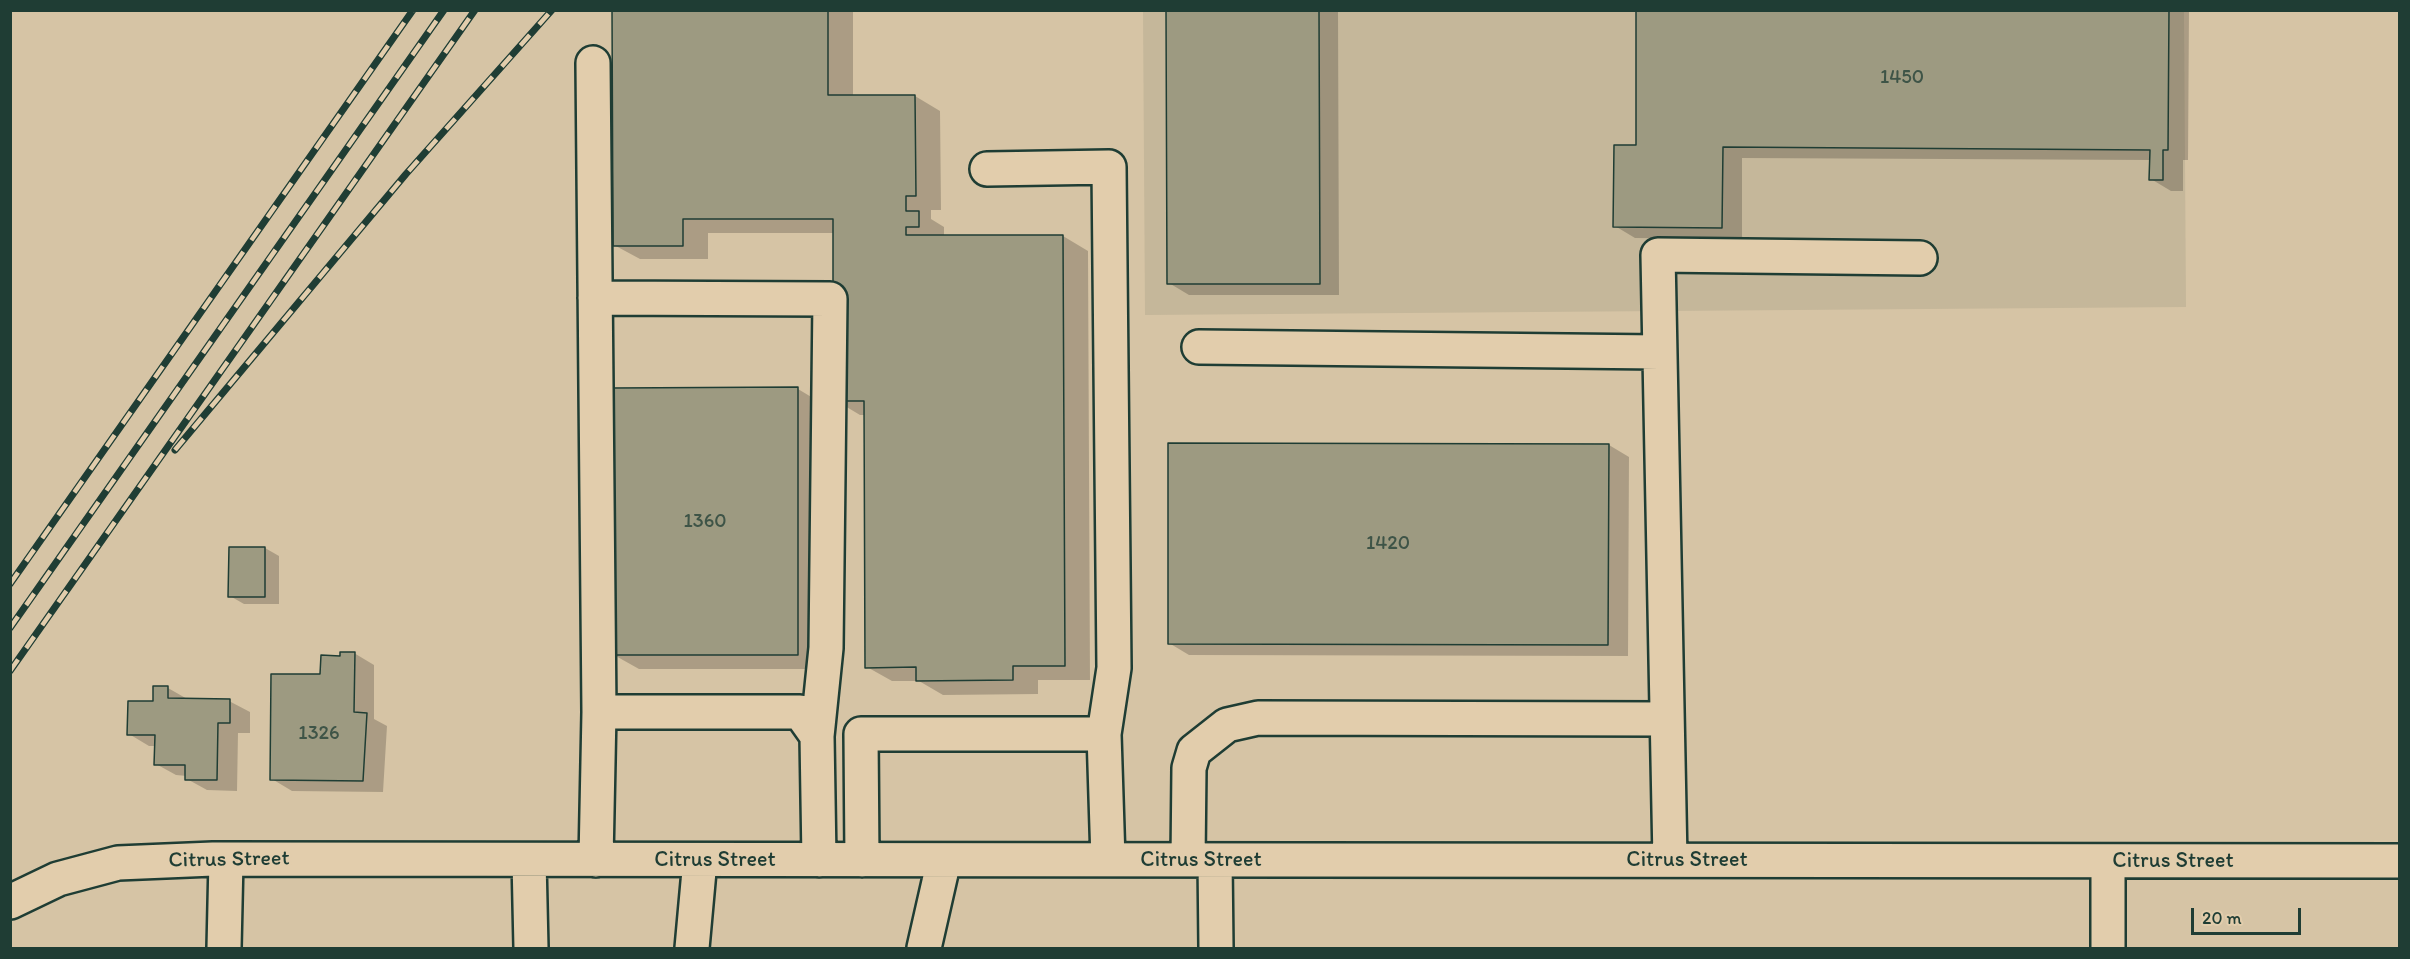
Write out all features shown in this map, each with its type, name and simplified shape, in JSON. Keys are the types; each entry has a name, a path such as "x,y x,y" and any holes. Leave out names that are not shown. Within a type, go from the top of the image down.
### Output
{"street":[{"path":"593,63 598,712 596,860"},
{"path":"987,168 1108,167 1114,668 1104,734 1107,860"},
{"path":"1670,860 1658,255 1920,258"},
{"path":"595,298 830,300 826,648 817,736 819,860"},
{"path":"1199,347 1659,352"},
{"path":"598,712 801,712 817,736"},
{"path":"1216,948 1189,768 1194,751 1227,724 1258,718 1666,719"},
{"path":"862,860 861,734 1104,734"},
{"path":"224,948 226,860"},
{"name":"Citrus Street","path":"10,902 58,879 118,863 226,860 2400,861"},
{"path":"529,860 531,948"},
{"path":"692,948 699,860"},
{"path":"924,948 944,860"},
{"path":"2108,861 2108,948"}],"shaded area":[{"path":"1143,11 2184,11 2186,307 1145,315"}],"building":[{"path":"612,10 828,10 828,95 915,95 916,196 906,196 906,211 919,211 919,227 906,227 906,235 1063,235 1065,666 1013,666 1013,680 916,681 916,667 865,668 864,401 833,401 833,219 683,219 683,246 613,246"},
{"path":"1166,10 1319,10 1320,284 1167,284"},
{"path":"1636,10 2169,10 2168,150 2163,150 2163,180 2149,180 2150,150 1723,147 1722,228 1613,227 1614,145 1636,145"},
{"path":"798,387 798,655 612,655 612,388"},
{"path":"1168,443 1609,444 1608,645 1168,644"},
{"path":"229,547 265,547 265,597 228,597"},
{"path":"340,652 355,652 354,712 367,713 363,781 270,780 271,674 320,674 321,655 340,656"},
{"path":"153,686 168,686 168,698 230,699 230,723 218,723 217,780 185,780 185,765 154,765 155,735 127,735 128,701 153,701"}],"railway":[{"path":"10,584 413,10"},
{"path":"10,628 444,10"},
{"path":"10,671 475,10"},
{"path":"175,450 406,174 552,10"}]}
